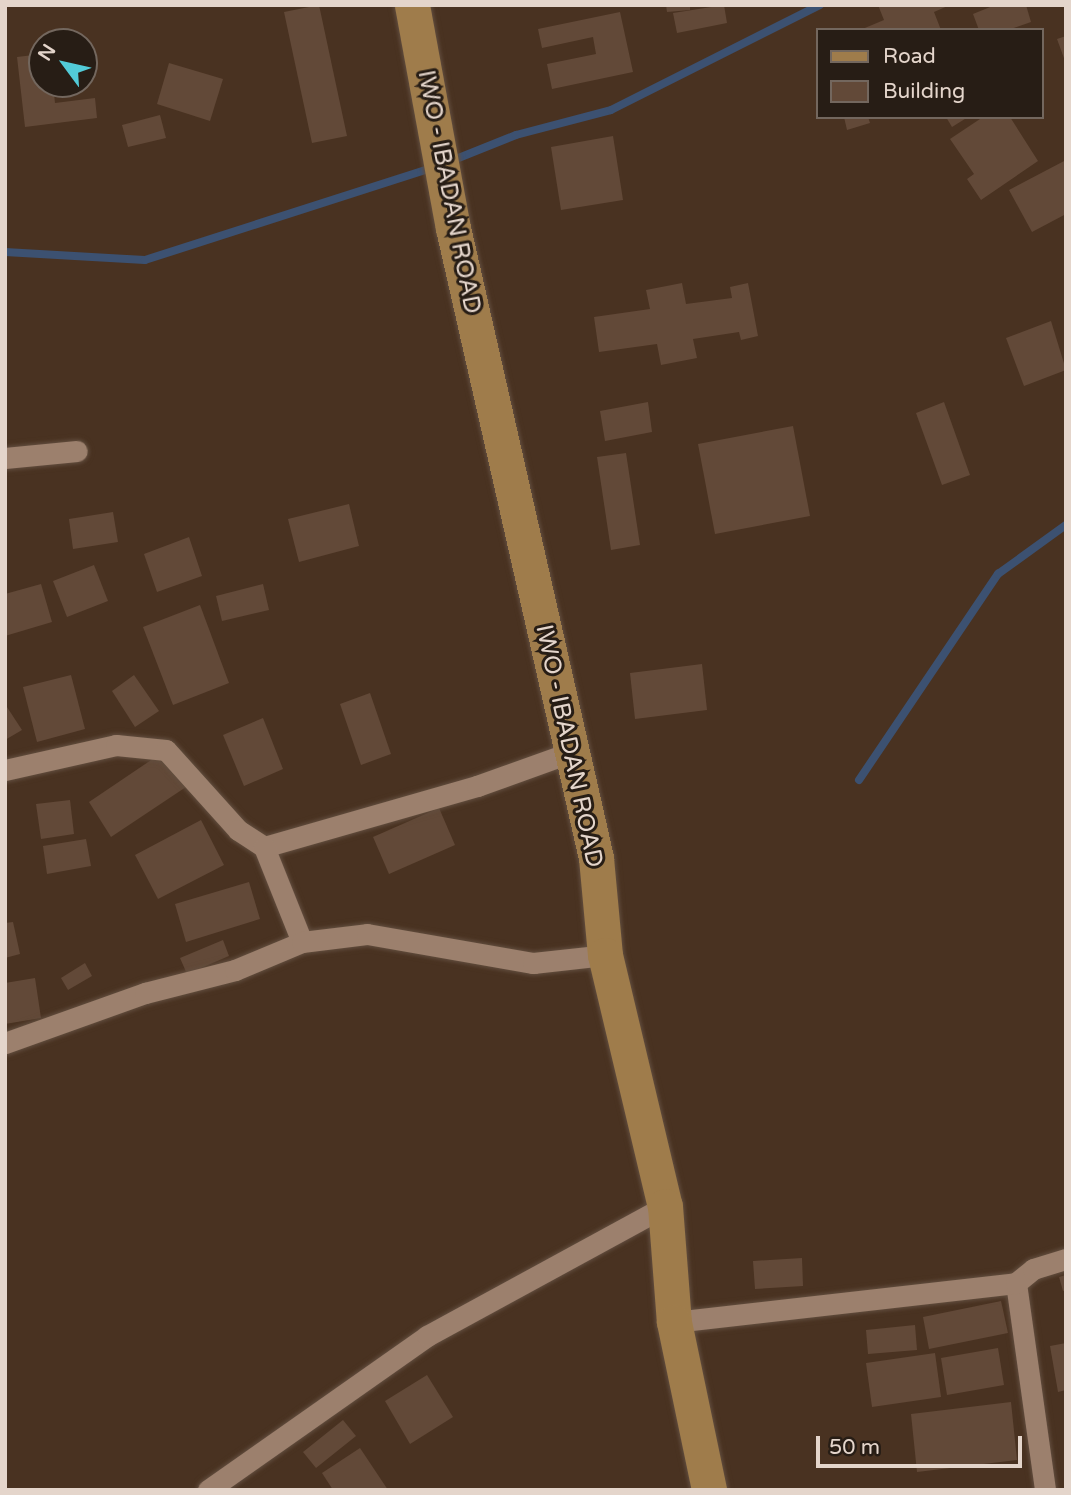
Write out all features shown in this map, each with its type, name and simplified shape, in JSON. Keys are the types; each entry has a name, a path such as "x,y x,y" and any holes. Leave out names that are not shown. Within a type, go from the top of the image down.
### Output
{"main road":[{"name":"IWO - IBADAN ROAD","path":"412,5 453,228 596,858 605,954 665,1206 674,1322 709,1490"}],"street":[{"path":"417,5 431,108"},
{"path":"5,458 77,451"},
{"path":"5,770 116,745 166,750 238,830 264,847 302,942"},
{"path":"264,847 477,786 572,752"},
{"path":"5,1043 145,993 235,971 302,942 367,934 533,963 605,954"},
{"path":"208,1490 427,1336 665,1206"},
{"path":"674,1322 1016,1283 1033,1269 1066,1259"},
{"path":"1016,1283 1045,1490"}],"building":[{"path":"319,5 347,136 312,143 284,12"},
{"path":"666,5 690,5 690,10 667,12"},
{"path":"724,5 727,23 677,33 673,13"},
{"path":"878,5 950,5 934,12 940,28 865,28 884,20"},
{"path":"995,5 1026,5 1031,22 1014,28 978,28 973,14"},
{"path":"620,12 633,72 552,89 547,64 596,54 593,37 542,48 538,29"},
{"path":"1066,36 1066,61 1065,61 1057,39"},
{"path":"28,56 28,98 54,98 55,103 95,98 97,118 25,127 17,57"},
{"path":"169,63 223,79 210,121 157,104"},
{"path":"160,115 166,138 128,147 122,125"},
{"path":"844,119 869,119 870,123 847,130"},
{"path":"947,119 965,119 952,127"},
{"path":"980,119 1011,119 1038,161 981,200 967,179 974,174 950,139"},
{"path":"613,136 623,200 561,210 551,147"},
{"path":"1066,160 1066,214 1032,232 1009,190"},
{"path":"682,283 686,304 732,298 730,287 748,283 758,336 741,340 739,332 693,339 697,358 661,365 657,344 599,352 594,317 650,309 646,290"},
{"path":"1051,321 1066,370 1024,386 1006,338"},
{"path":"648,402 652,432 605,441 600,411"},
{"path":"944,402 970,475 942,485 916,413"},
{"path":"793,426 810,516 715,534 698,444"},
{"path":"626,453 640,545 611,550 597,457"},
{"path":"349,504 359,546 299,562 288,519"},
{"path":"113,512 118,542 73,549 69,519"},
{"path":"189,537 202,576 157,592 144,554"},
{"path":"94,565 108,601 67,617 53,581"},
{"path":"41,584 52,622 5,636 5,594"},
{"path":"263,584 269,610 222,621 216,596"},
{"path":"200,605 229,683 173,705 143,627"},
{"path":"702,664 707,710 635,719 630,673"},
{"path":"71,675 85,729 37,742 23,687"},
{"path":"134,675 159,711 135,727 112,691"},
{"path":"370,693 391,754 361,765 340,704"},
{"path":"5,704 22,730 5,740"},
{"path":"263,718 283,769 244,786 223,735"},
{"path":"163,752 186,787 111,837 89,802"},
{"path":"70,800 74,834 41,839 36,804"},
{"path":"439,808 455,845 389,874 373,837"},
{"path":"201,820 224,865 158,899 135,855"},
{"path":"86,839 91,866 47,874 43,846"},
{"path":"249,882 260,919 186,942 175,904"},
{"path":"13,922 20,954 5,958 5,923"},
{"path":"223,940 229,956 187,974 180,958"},
{"path":"85,963 92,976 68,990 61,978"},
{"path":"35,978 41,1018 5,1024 5,983"},
{"path":"802,1258 803,1286 755,1289 753,1261"},
{"path":"1066,1275 1066,1290 1063,1291 1059,1277"},
{"path":"1001,1301 1008,1333 929,1349 923,1317"},
{"path":"915,1325 917,1350 868,1354 866,1330"},
{"path":"1066,1343 1066,1390 1058,1392 1050,1346"},
{"path":"998,1348 1004,1385 947,1395 941,1358"},
{"path":"935,1353 941,1397 872,1407 866,1363"},
{"path":"427,1375 453,1417 410,1444 385,1401"},
{"path":"1011,1402 1017,1460 917,1472 911,1414"},
{"path":"343,1420 356,1436 316,1468 303,1452"},
{"path":"360,1448 388,1490 333,1490 322,1473"}],"waterway":[{"path":"451,161 516,135 611,110 820,5"},
{"path":"5,252 145,260 432,168"},
{"path":"859,780 998,574 1066,525"}]}
